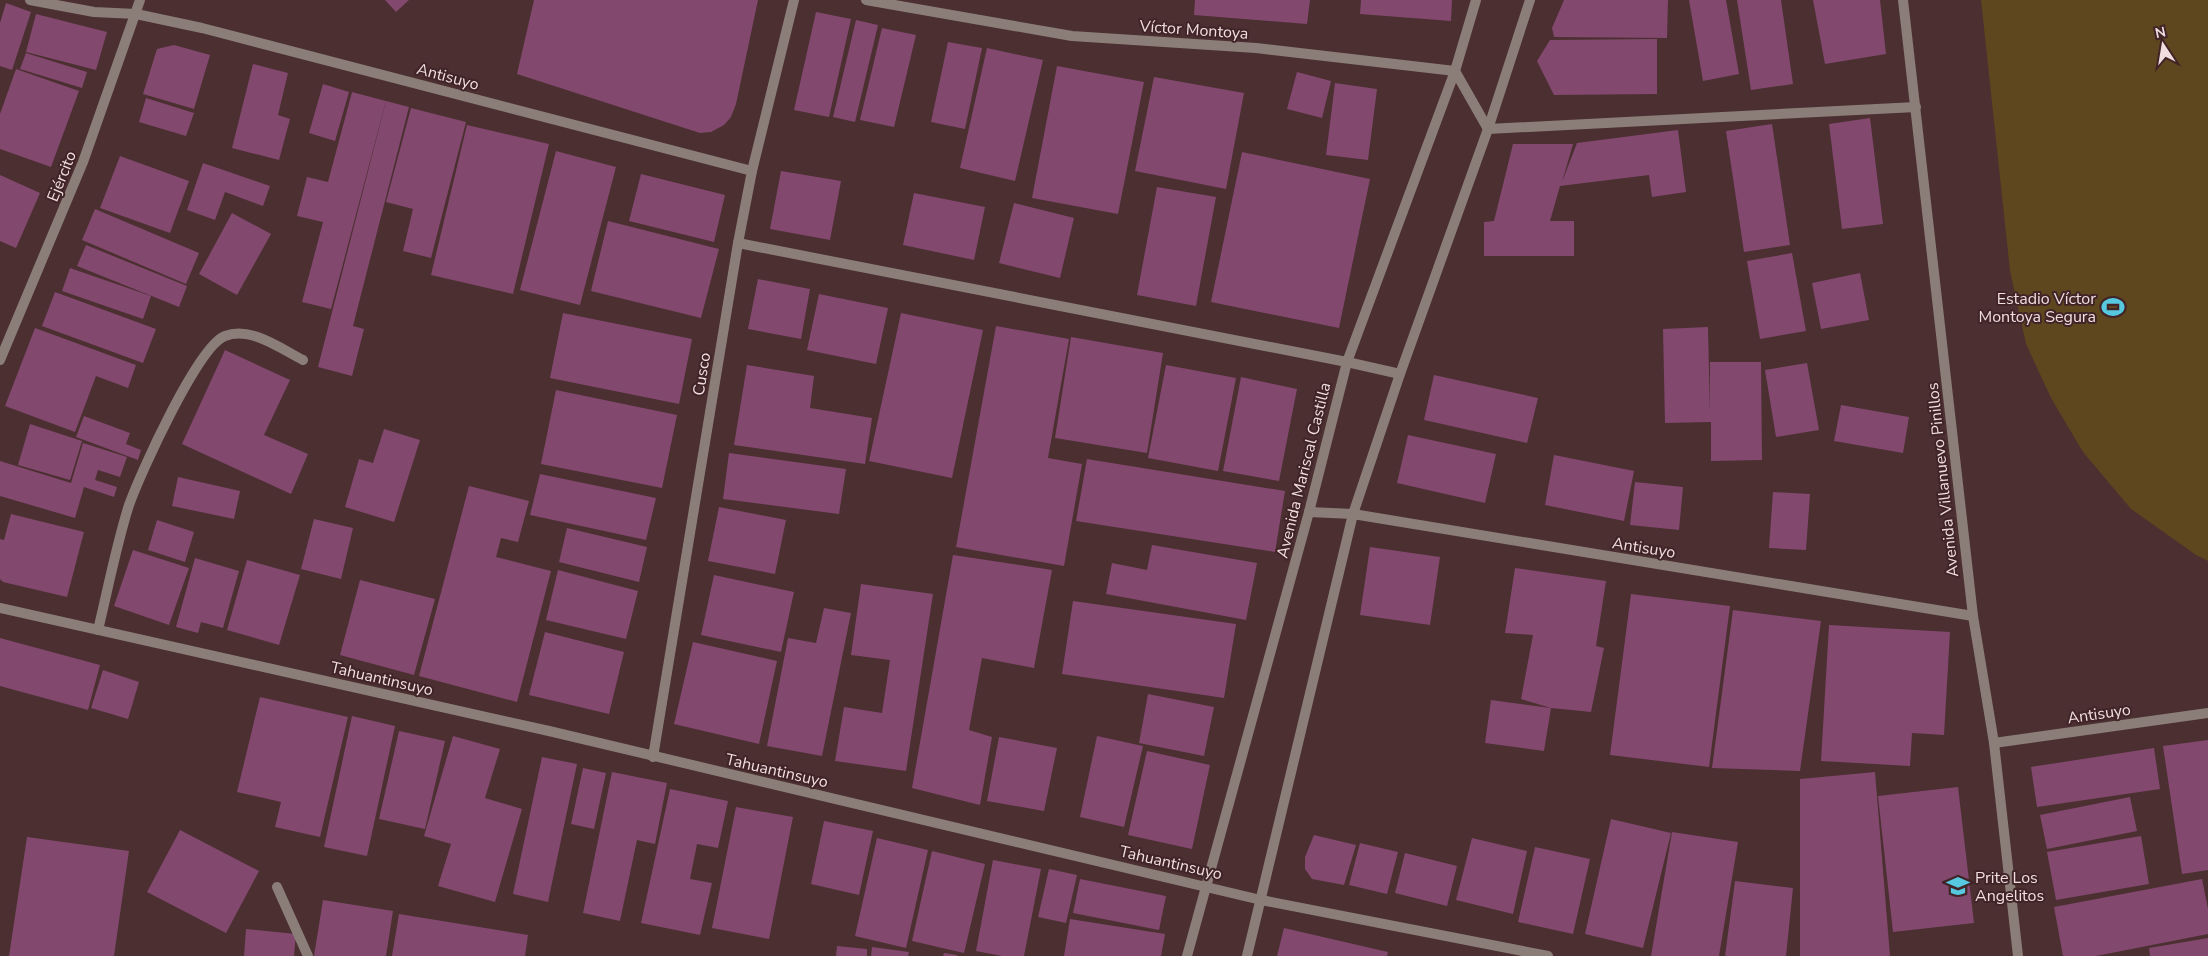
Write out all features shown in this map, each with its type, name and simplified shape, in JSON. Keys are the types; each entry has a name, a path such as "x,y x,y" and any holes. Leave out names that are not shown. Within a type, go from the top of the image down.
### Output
{"street":[{"name":"Antisuyo","path":"30,0 94,12 136,14 344,64 752,171"},
{"name":"Ejército","path":"0,360 2,349 84,162 140,0"},
{"name":"Cusco","path":"652,757 738,243 752,171 794,0"},
{"name":"Víctor Montoya","path":"866,0 885,1 1072,36 1256,48 1455,71"},
{"name":"Avenida Mariscal Castilla","path":"1187,956 1309,512 1347,362 1455,71 1476,0"},
{"path":"1246,956 1354,514 1400,374 1488,129 1530,0"},
{"name":"Avenida Villanuevo Pinillos","path":"1903,0 1973,616 1994,742 2018,956"},
{"path":"1455,71 1488,129"},
{"path":"1488,129 1916,107"},
{"path":"738,243 1400,374"},
{"path":"98,630 130,504 174,408 189,379 210,347 226,336 240,333 262,340 303,360"},
{"name":"Antisuyo","path":"1309,512 1354,514 1973,616"},
{"name":"Tahuantinsuyo","path":"0,608 529,727 1208,885 1261,900 1548,956"},
{"name":"Antisuyo","path":"1994,742 2208,713"},
{"path":"277,886 308,956"}],"shaded area":[{"name":"Estadio Víctor Montoya Segura","path":"1981,0 2208,0 2208,561 2196,555 2131,509 2083,452 2051,398 2026,344 2010,271"}],"building":[{"path":"385,0 409,0 396,12"},
{"path":"534,0 758,0 736,104 731,117 724,125 711,132 700,133 517,74"},
{"path":"1195,0 1310,0 1307,24 1194,15"},
{"path":"1361,0 1452,0 1451,21 1360,14"},
{"path":"1564,0 1668,0 1667,38 1554,37 1552,28"},
{"path":"1689,0 1726,0 1739,74 1703,81"},
{"path":"1737,0 1781,0 1793,84 1751,90"},
{"path":"1813,0 1880,0 1886,54 1825,64"},
{"path":"6,3 31,12 12,70 0,66 0,23"},
{"path":"816,12 851,19 829,117 794,110"},
{"path":"36,14 107,32 96,70 26,52"},
{"path":"856,20 878,25 855,122 833,117"},
{"path":"882,28 916,35 894,127 860,120"},
{"path":"1657,39 1657,94 1554,95 1537,61 1550,40"},
{"path":"948,42 982,48 965,129 931,122"},
{"path":"174,45 210,55 194,109 143,94 157,49"},
{"path":"987,48 1043,60 1015,181 960,168"},
{"path":"26,53 87,72 82,88 20,69"},
{"path":"253,64 288,73 278,115 290,119 279,160 232,148"},
{"path":"1057,66 1144,82 1118,214 1032,198"},
{"path":"16,69 79,91 51,167 0,149 0,114"},
{"path":"1297,72 1331,81 1322,118 1287,109"},
{"path":"1154,77 1244,93 1226,189 1135,171"},
{"path":"1335,83 1377,89 1368,160 1326,155"},
{"path":"323,84 349,92 335,141 309,133"},
{"path":"352,92 386,101 331,309 302,302 323,222 297,216 307,177 328,182"},
{"path":"146,98 194,113 186,136 139,122"},
{"path":"386,101 409,107 353,326 364,329 352,376 318,367"},
{"path":"411,108 466,122 431,258 403,251 413,209 386,202"},
{"path":"1870,118 1883,224 1842,229 1829,124"},
{"path":"1772,124 1790,245 1744,252 1726,131"},
{"path":"467,125 549,144 513,294 431,275"},
{"path":"1678,130 1686,192 1652,197 1649,175 1560,186 1550,221 1574,221 1574,256 1484,256 1484,222 1494,221 1513,144 1573,144 1562,182 1577,143"},
{"path":"556,151 616,167 580,305 520,290"},
{"path":"1242,152 1370,179 1339,328 1211,302"},
{"path":"120,156 189,181 170,233 100,208"},
{"path":"203,163 270,186 263,206 225,192 215,220 187,210"},
{"path":"781,171 841,181 830,240 770,229"},
{"path":"641,174 725,195 714,242 629,221"},
{"path":"0,175 40,193 16,248 0,241"},
{"path":"1157,187 1216,197 1196,306 1137,295"},
{"path":"914,193 985,207 974,260 903,245"},
{"path":"1014,203 1074,218 1060,278 999,263"},
{"path":"95,209 199,253 186,284 82,240"},
{"path":"232,213 271,234 237,295 199,274"},
{"path":"608,221 719,249 701,318 591,291"},
{"path":"86,245 187,286 179,307 77,266"},
{"path":"1792,253 1806,331 1760,339 1747,261"},
{"path":"70,268 151,296 143,319 62,291"},
{"path":"1860,273 1869,320 1821,329 1812,283"},
{"path":"758,279 810,289 801,339 748,329"},
{"path":"55,292 156,329 143,363 42,326"},
{"path":"819,294 888,308 876,364 807,350"},
{"path":"563,313 692,339 679,404 550,378"},
{"path":"901,313 983,330 952,478 869,461"},
{"path":"996,326 1069,339 1048,458 1082,464 1064,566 956,547"},
{"path":"1708,327 1710,413 1710,362 1761,362 1762,460 1711,461 1711,422 1665,423 1663,329"},
{"path":"35,328 136,365 128,388 96,376 75,432 5,406"},
{"path":"1071,337 1163,353 1147,453 1055,438"},
{"path":"225,350 290,380 264,435 308,454 291,494 182,444"},
{"path":"1807,363 1819,430 1776,437 1765,370"},
{"path":"747,365 814,376 810,408 872,418 865,464 734,445"},
{"path":"1166,365 1236,378 1218,471 1148,458"},
{"path":"1434,375 1538,398 1527,443 1424,420"},
{"path":"1241,377 1297,389 1279,481 1223,471"},
{"path":"556,390 677,415 662,488 541,464"},
{"path":"1841,405 1909,417 1903,453 1834,441"},
{"path":"84,416 130,433 126,444 141,450 138,460 76,437"},
{"path":"30,424 82,441 70,480 18,465"},
{"path":"384,429 420,440 394,522 345,507 359,459 373,463"},
{"path":"1408,435 1496,454 1485,503 1397,483"},
{"path":"83,443 127,457 120,477 98,470 95,480 117,487 114,497 84,487 75,518 0,496 0,461 71,483"},
{"path":"729,453 846,469 839,514 723,499"},
{"path":"1554,455 1634,471 1624,521 1545,505"},
{"path":"1087,459 1285,491 1275,552 1076,521"},
{"path":"540,474 656,498 646,540 530,515"},
{"path":"178,477 240,491 234,519 172,506"},
{"path":"1635,482 1683,487 1679,530 1630,525"},
{"path":"469,486 529,501 518,542 501,538 496,557 551,571 517,702 419,676"},
{"path":"1773,492 1810,494 1806,550 1769,548"},
{"path":"719,507 786,520 775,574 708,561"},
{"path":"11,514 84,532 67,597 3,582 0,579 0,539 4,540"},
{"path":"314,519 353,528 341,579 301,569"},
{"path":"157,520 194,532 185,562 148,550"},
{"path":"567,528 647,547 639,582 559,562"},
{"path":"1152,545 1257,563 1246,620 1106,594 1112,563 1147,570"},
{"path":"1370,547 1440,557 1430,625 1360,615"},
{"path":"133,550 189,568 169,625 114,606"},
{"path":"953,555 1052,570 1034,668 982,658 969,730 992,737 980,805 912,788"},
{"path":"195,558 239,571 223,628 201,622 198,633 176,627"},
{"path":"247,560 300,575 279,645 227,630"},
{"path":"1515,568 1606,581 1596,646 1604,648 1591,712 1551,708 1521,699 1533,635 1505,633"},
{"path":"558,570 638,591 626,639 546,620"},
{"path":"714,575 794,592 781,652 701,635"},
{"path":"360,580 435,599 414,675 340,655"},
{"path":"861,584 933,594 906,771 835,761 844,707 882,713 890,660 851,655"},
{"path":"1631,594 1730,606 1709,767 1610,755"},
{"path":"1073,601 1236,624 1224,698 1062,674"},
{"path":"824,608 851,613 822,756 767,746 788,638 816,643"},
{"path":"1733,610 1821,621 1800,771 1712,768"},
{"path":"1829,625 1950,632 1944,735 1912,733 1910,766 1821,761"},
{"path":"545,632 624,652 609,714 529,695"},
{"path":"0,638 100,665 88,710 0,686"},
{"path":"693,642 777,661 759,744 674,724"},
{"path":"103,670 139,682 128,719 91,708"},
{"path":"1148,694 1214,707 1204,756 1139,743"},
{"path":"260,697 348,717 320,837 275,827 281,802 237,792"},
{"path":"1491,700 1551,708 1544,751 1485,743"},
{"path":"352,716 395,726 367,856 324,847"},
{"path":"399,731 445,741 425,829 379,819"},
{"path":"453,736 500,749 485,798 522,809 495,902 438,886 451,844 424,836"},
{"path":"1097,736 1143,746 1124,827 1080,817"},
{"path":"999,737 1057,748 1044,811 987,801"},
{"path":"2208,740 2208,870 2182,874 2163,746"},
{"path":"2154,748 2160,789 2037,807 2031,767"},
{"path":"1147,751 1210,765 1192,849 1128,835"},
{"path":"542,757 577,764 548,902 513,894"},
{"path":"583,768 606,773 594,829 571,824"},
{"path":"612,772 667,783 655,844 637,840 620,921 583,913"},
{"path":"1875,772 1890,956 1800,956 1800,779"},
{"path":"1958,787 1974,923 1893,932 1878,796"},
{"path":"670,789 728,801 718,848 697,844 690,879 712,883 700,935 641,923"},
{"path":"2130,797 2137,831 2047,849 2040,815"},
{"path":"736,807 793,817 769,939 712,928"},
{"path":"1611,819 1671,833 1643,948 1585,934"},
{"path":"824,821 873,831 859,895 811,884"},
{"path":"180,830 259,871 226,933 147,892"},
{"path":"1672,832 1738,842 1719,956 1651,956"},
{"path":"1314,835 1356,845 1344,885 1312,879 1305,869 1305,857"},
{"path":"2141,836 2149,884 2056,900 2047,852"},
{"path":"27,837 129,851 114,956 9,956"},
{"path":"877,838 928,850 906,948 855,936"},
{"path":"1472,838 1527,851 1513,914 1456,900"},
{"path":"1360,843 1398,852 1387,894 1349,885"},
{"path":"1535,847 1590,859 1573,934 1518,922"},
{"path":"932,851 985,864 964,953 912,941"},
{"path":"1405,853 1457,866 1447,906 1395,893"},
{"path":"993,860 1041,869 1024,956 1002,956 976,951"},
{"path":"1049,869 1077,875 1066,923 1038,917"},
{"path":"1080,879 1166,896 1159,930 1073,913"},
{"path":"2202,879 2208,909 2208,934 2096,956 2063,956 2054,907"},
{"path":"1735,881 1793,888 1786,956 1725,956"},
{"path":"323,900 393,911 386,956 314,956"},
{"path":"399,914 528,935 525,956 392,956"},
{"path":"1070,919 1165,934 1161,956 1064,956"},
{"path":"1284,928 1388,952 1387,956 1277,956"},
{"path":"246,929 296,934 294,956 244,956"},
{"path":"2208,938 2208,956 2150,956 2149,948"},
{"path":"837,946 867,949 867,956 836,956"},
{"path":"872,947 909,952 908,956 871,956"},
{"path":"944,953 957,955 957,956 943,956"}],"place":[{"name":"Estadio Víctor Montoya Segura","path":"2113,307"},
{"name":"Prite Los Angelitos","path":"1958,886"}]}
